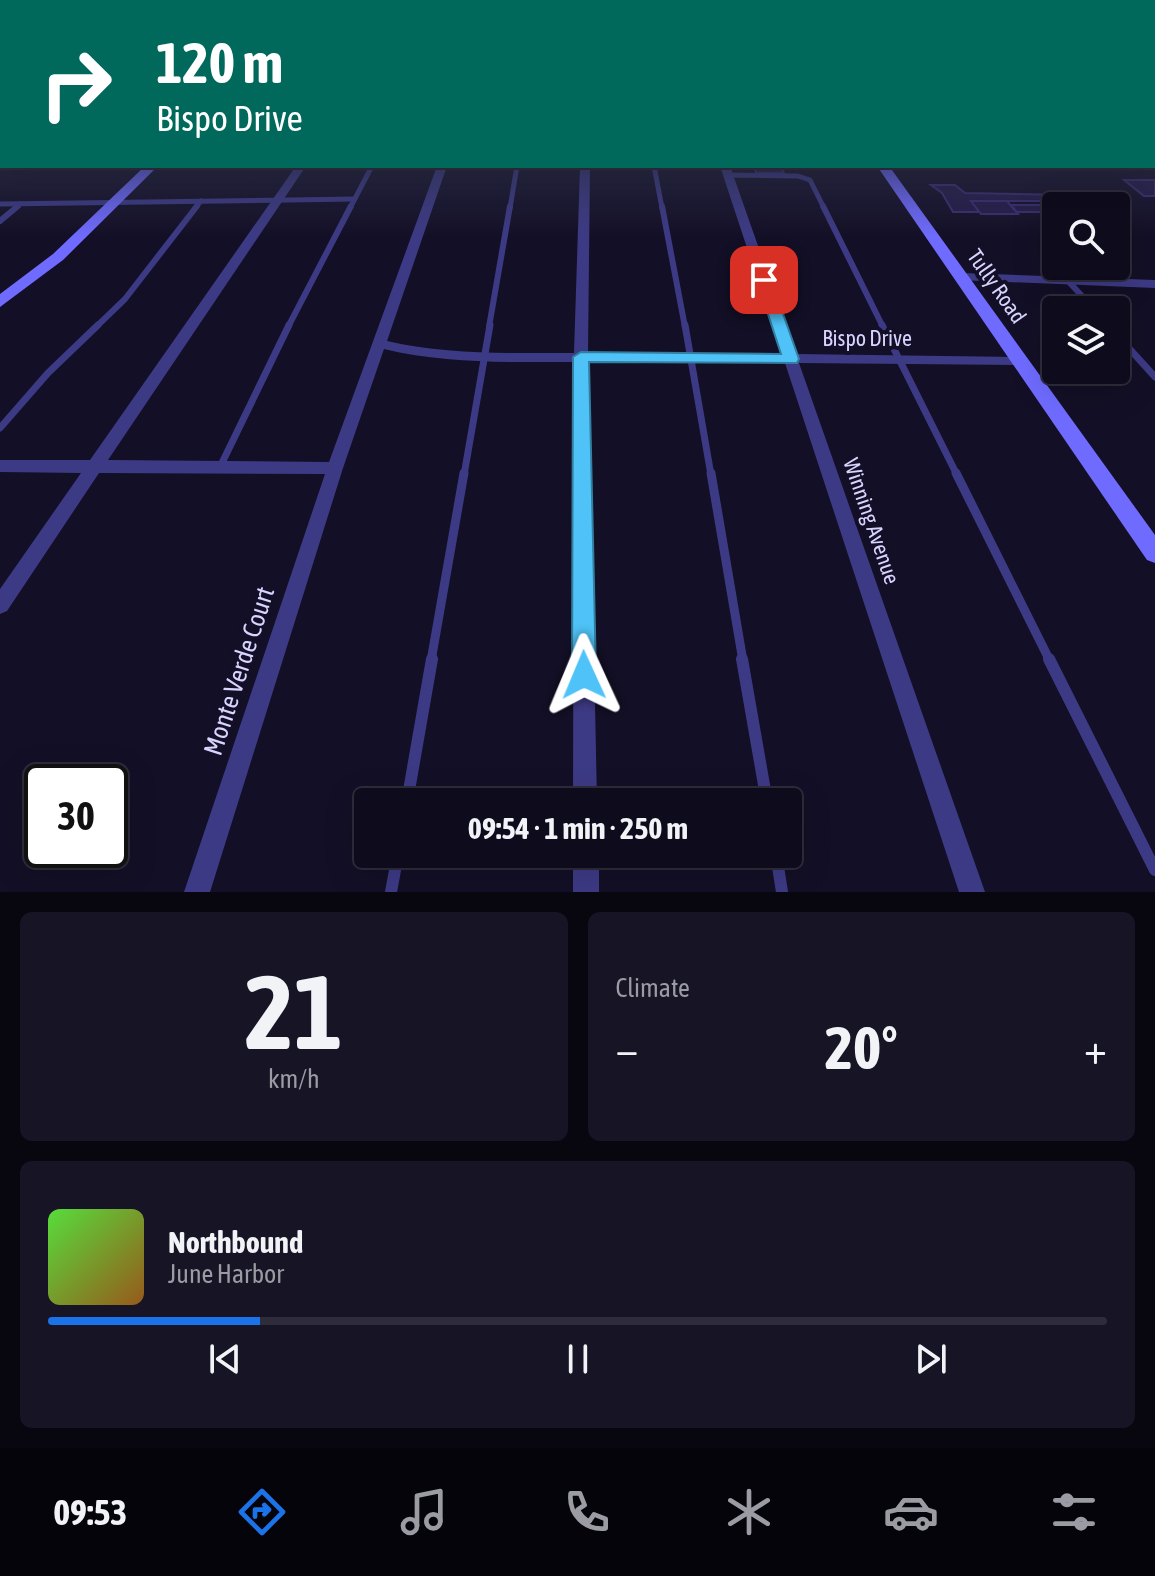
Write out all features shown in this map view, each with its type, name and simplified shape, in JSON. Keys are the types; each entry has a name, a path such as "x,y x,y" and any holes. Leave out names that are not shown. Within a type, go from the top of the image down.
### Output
{"main road":[{"path":"0,302 58,257 150,168"},
{"name":"Tully Road","path":"884,168 1020,360 1146,528 1155,553"}],"street":[{"path":"0,605 164,363 212,301 300,168"},
{"name":"Monte Verde Court","path":"197,892 335,468 441,168"},
{"path":"585,168 581,357 585,788"},
{"name":"Winning Avenue","path":"727,170 972,892"},
{"path":"962,277 1155,284"},
{"name":"Bispo Drive","path":"379,343 408,350 485,357 1020,360"},
{"path":"0,466 335,468"},
{"path":"586,868 586,892"}],"lane":[{"path":"220,467 274,353 371,168"},
{"path":"409,788 517,168"},
{"path":"654,168 691,358 765,788"},
{"path":"727,170 798,176 810,180 1155,870"},
{"path":"0,204 355,199"},
{"path":"0,428 48,373 125,299 201,201"},
{"path":"0,221 21,204"},
{"path":"1069,282 1082,296"},
{"path":"1130,349 1155,377"},
{"path":"391,892 395,868"},
{"path":"778,868 782,892"}],"building":[{"path":"755,168 781,168 784,173 756,173"},
{"path":"1124,180 1155,180 1155,196 1144,196"},
{"path":"931,185 955,185 965,193 1042,195 1042,201 971,201 980,212 953,212 942,193"},
{"path":"971,201 1007,201 1018,214 981,214"},
{"path":"1010,205 1042,205 1042,212 1017,212"}],"route":[{"path":"584,675 581,357 791,359 764,280"}]}
